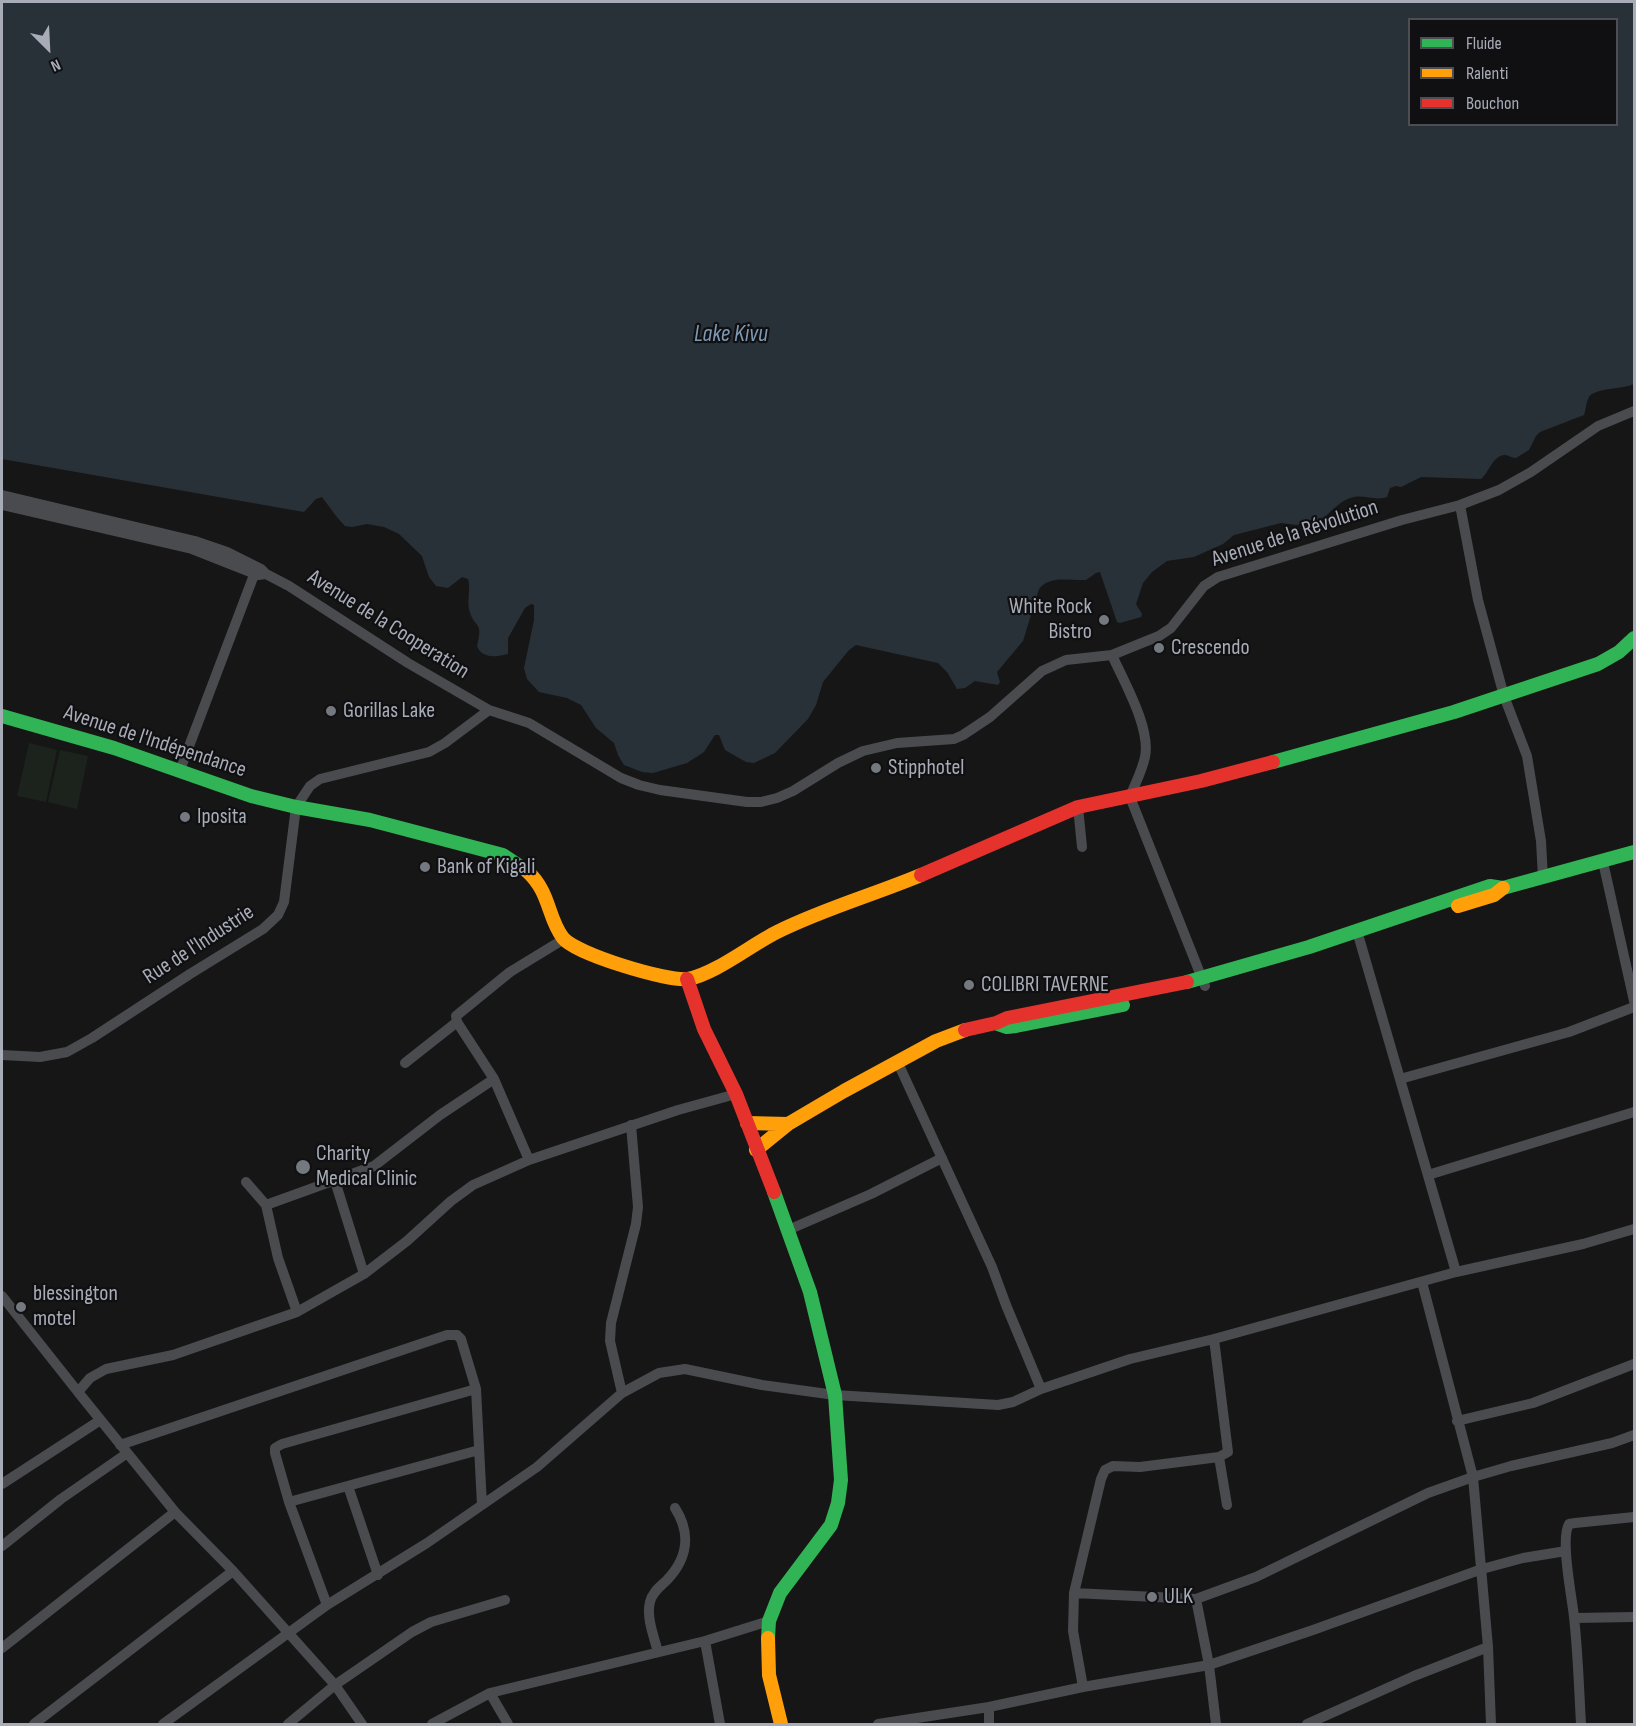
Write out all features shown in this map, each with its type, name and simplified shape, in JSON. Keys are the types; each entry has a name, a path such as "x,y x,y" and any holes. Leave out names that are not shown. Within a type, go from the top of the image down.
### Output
{"main road":[{"path":"564,939 586,951 644,972 687,979 722,964 777,932 837,906 900,884 1078,807 1251,768 1454,712 1598,664 1619,652 1635,638"},
{"name":"Avenue de l'Indépendance","path":"2,716 114,748 250,796 370,820 503,855 521,865 536,879 546,896 564,939"},
{"path":"756,1150 788,1124 936,1041 961,1031 996,1023 1007,1018 1076,1011 1203,982 1448,905 1490,886 1503,888 1635,852"},
{"path":"687,979 704,1029 736,1094 788,1230 810,1292 835,1395 841,1480 838,1503 831,1525 780,1593 769,1621 767,1648 769,1675 781,1725"},
{"path":"747,1123 788,1124"}],"street":[{"name":"Avenue de la Révolution","path":"489,710 529,723 612,773 639,785 747,802 761,802 777,798 863,751 897,743 954,739 990,717 1042,671 1066,660 1112,655 1159,636 1171,628 1203,586 1218,577 1392,523 1460,505 1499,490 1531,472 1598,426 1635,411"},
{"path":"2,495 47,511"},
{"path":"2,505 47,511"},
{"path":"1460,505 1478,600 1504,696 1527,756 1540,841 1543,878"},
{"name":"Avenue de la Cooperation","path":"47,511 193,545 266,574 289,586 408,663 489,710"},
{"path":"180,770 255,570"},
{"path":"1112,655 1142,725 1146,747 1145,757 1130,797 1203,982"},
{"name":"Rue de l'Industrie","path":"2,1055 40,1057 67,1052 263,929 278,915 284,902 296,807 310,786 320,779 429,752 445,743 489,710"},
{"path":"1078,807 1082,847"},
{"path":"1604,862 1635,1001"},
{"path":"1358,935 1456,1272"},
{"path":"529,1160 494,1079 457,1022 456,1016 510,972 564,939"},
{"path":"1400,1079 1569,1032 1635,1008"},
{"path":"405,1063 457,1022"},
{"path":"898,1063 992,1267 1041,1389"},
{"path":"266,1205 374,1166 440,1115 494,1079"},
{"path":"78,1392 90,1378 106,1369 173,1354 297,1312 364,1275 473,1185 529,1160 631,1125 736,1094"},
{"path":"1428,1175 1635,1112"},
{"path":"622,1393 610,1341 611,1323 636,1224 638,1207 631,1125"},
{"path":"788,1230 871,1194 942,1158"},
{"path":"335,1181 364,1275"},
{"path":"246,1182 266,1205 278,1258 297,1312"},
{"path":"163,1725 327,1605 378,1575 537,1467 622,1393 658,1373 685,1369 762,1385 835,1395 998,1405 1130,1359 1214,1339 1456,1272 1583,1244 1635,1229"},
{"path":"1422,1282 1473,1477 1488,1647 1491,1725"},
{"path":"2,1296 99,1421 175,1512 289,1632 335,1685 362,1725"},
{"path":"2,1546 123,1450 447,1335 457,1335 461,1339 476,1389 482,1505"},
{"path":"1083,1687 1073,1630 1074,1593 1101,1479 1105,1470 1113,1466 1140,1467 1219,1457 1228,1452 1214,1339"},
{"path":"1457,1421 1533,1403 1635,1364"},
{"path":"327,1605 289,1502 275,1448 282,1444 476,1389"},
{"path":"2,1484 99,1421"},
{"path":"1074,1593 1196,1599 1256,1577 1428,1493 1511,1466 1612,1443 1635,1435"},
{"path":"289,1502 479,1450"},
{"path":"1219,1457 1227,1505"},
{"path":"348,1486 378,1575"},
{"path":"658,1652 649,1616 650,1601 682,1557 686,1533 675,1508"},
{"path":"2,1648 175,1512"},
{"path":"1581,1725 1575,1618 1566,1551 1567,1529 1569,1524 1635,1517"},
{"path":"878,1725 989,1707 1083,1687 1209,1665 1482,1569 1523,1558 1566,1551"},
{"path":"34,1725 232,1570"},
{"path":"1196,1599 1209,1665 1216,1725"},
{"path":"288,1725 335,1685 412,1632 431,1622 505,1600"},
{"path":"1575,1618 1635,1617"},
{"path":"432,1725 490,1693 705,1641 769,1621"},
{"path":"705,1641 720,1725"},
{"path":"1307,1725 1414,1676 1488,1647"},
{"path":"490,1693 508,1725"},
{"path":"989,1707 989,1725"}],"shaded area":[{"path":"29,743 57,750 46,802 17,796"},
{"path":"60,750 88,756 77,809 48,802"}],"water":[{"name":"Lake Kivu","path":"2,2 1634,2 1634,384 1592,394 1588,399 1584,415 1540,432 1529,450 1516,458 1506,455 1498,457 1481,479 1421,477 1401,487 1390,488 1387,497 1349,499 1339,504 1318,522 1311,520 1297,525 1281,523 1234,535 1223,544 1194,557 1167,561 1152,572 1143,583 1136,604 1142,614 1141,617 1117,622 1100,572 1086,580 1049,582 1039,589 1023,641 997,672 1000,682 998,685 975,681 965,688 957,689 947,672 938,663 856,645 849,650 823,682 816,705 808,719 775,753 754,763 746,762 725,750 719,735 715,735 704,752 687,763 653,773 642,772 624,765 614,743 596,728 581,705 567,698 539,692 527,679 524,668 534,620 534,605 531,604 525,608 508,638 508,654 486,655 477,646 479,628 469,609 468,579 462,577 448,588 436,586 429,577 422,556 399,534 384,527 367,524 345,526 322,497 316,499 304,512 2,459"}],"traffic: fast":[{"path":"1273,762 1454,712 1598,664 1619,652 1634,638"},
{"path":"2,716 114,748 251,796 296,807 370,820 503,855 527,871"},
{"path":"1187,982 1309,947 1490,886 1503,888 1634,852"},
{"path":"998,1024 1007,1027 1016,1026 1123,1005"},
{"path":"768,1638 769,1621 780,1593 831,1525 838,1503 841,1480 835,1395 810,1292 774,1192"}],"traffic: slow":[{"path":"527,871 535,879 545,896 558,930 571,944 585,952 623,966 677,979 699,976 794,924 921,875"},
{"path":"1458,906 1494,895 1503,888"},
{"path":"756,1150 788,1124 844,1091 936,1041 965,1030"},
{"path":"747,1123 788,1124"},
{"path":"768,1638 769,1675 781,1724"}],"traffic: jam":[{"path":"921,875 1078,807 1201,781 1273,762"},
{"path":"687,979 704,1029 736,1094 774,1192"},
{"path":"965,1030 1007,1018 1187,982"}],"place":[{"name":"White Rock Bistro","path":"1104,620"},
{"name":"Crescendo","path":"1159,648"},
{"name":"Gorillas Lake","path":"331,711"},
{"name":"Stipphotel","path":"876,768"},
{"name":"Iposita","path":"185,817"},
{"name":"Bank of Kigali","path":"425,867"},
{"name":"COLIBRI TAVERNE","path":"969,985"},
{"name":"Charity Medical Clinic","path":"303,1167"},
{"name":"blessington motel","path":"21,1307"},
{"name":"ULK","path":"1152,1597"}]}
